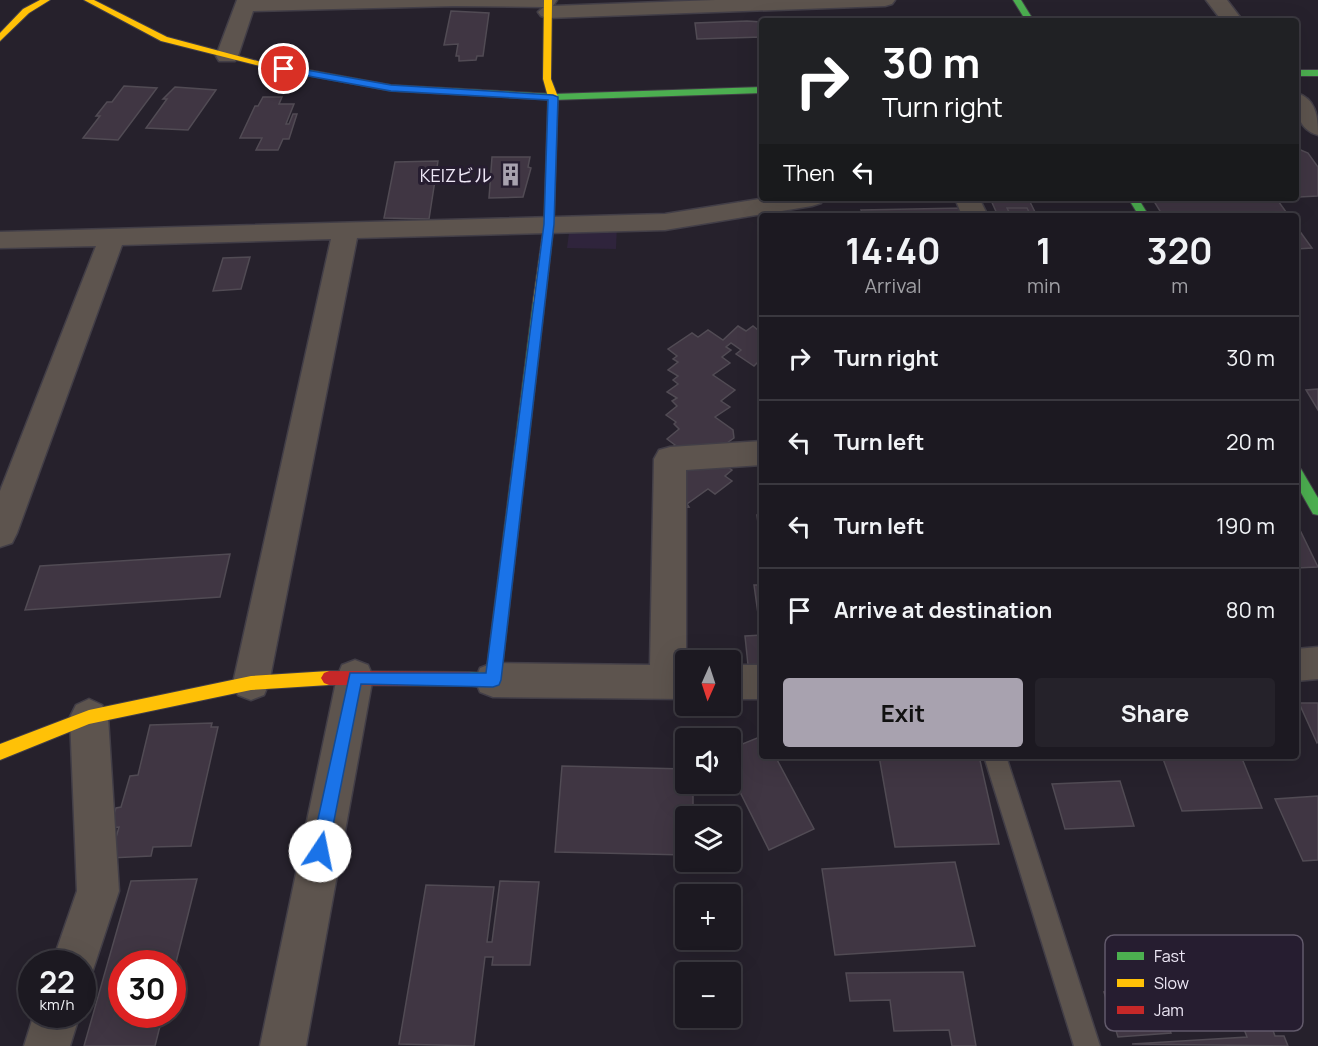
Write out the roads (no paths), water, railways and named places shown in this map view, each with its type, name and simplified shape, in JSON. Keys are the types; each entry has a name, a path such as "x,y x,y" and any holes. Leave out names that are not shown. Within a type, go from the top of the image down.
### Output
{"street":[{"path":"0,38 26,10 46,0"},
{"path":"88,0 164,39 263,65 391,88 553,97 759,90"},
{"path":"227,56 246,3 449,0 548,4 885,0 892,18"},
{"path":"1017,0 1028,18"},
{"path":"1216,0 1231,18"},
{"path":"493,680 549,224 553,97 547,79 548,4"},
{"path":"1299,73 1318,73"},
{"path":"1299,104 1318,128"},
{"path":"0,240 665,222 794,201"},
{"path":"251,683 346,229"},
{"path":"0,533 112,238"},
{"path":"675,650 670,459 759,453"},
{"path":"1299,478 1318,510"},
{"path":"1299,665 1318,663"},
{"path":"283,1046 355,677"},
{"path":"0,752 89,717 251,683 355,677 675,682"},
{"path":"741,682 759,682"},
{"path":"78,950 98,891 89,717"},
{"path":"47,1046 53,1028"}],"lane":[{"path":"996,759 1087,1046"}],"place":[{"name":"KEIZビル","path":"510,175"}]}
